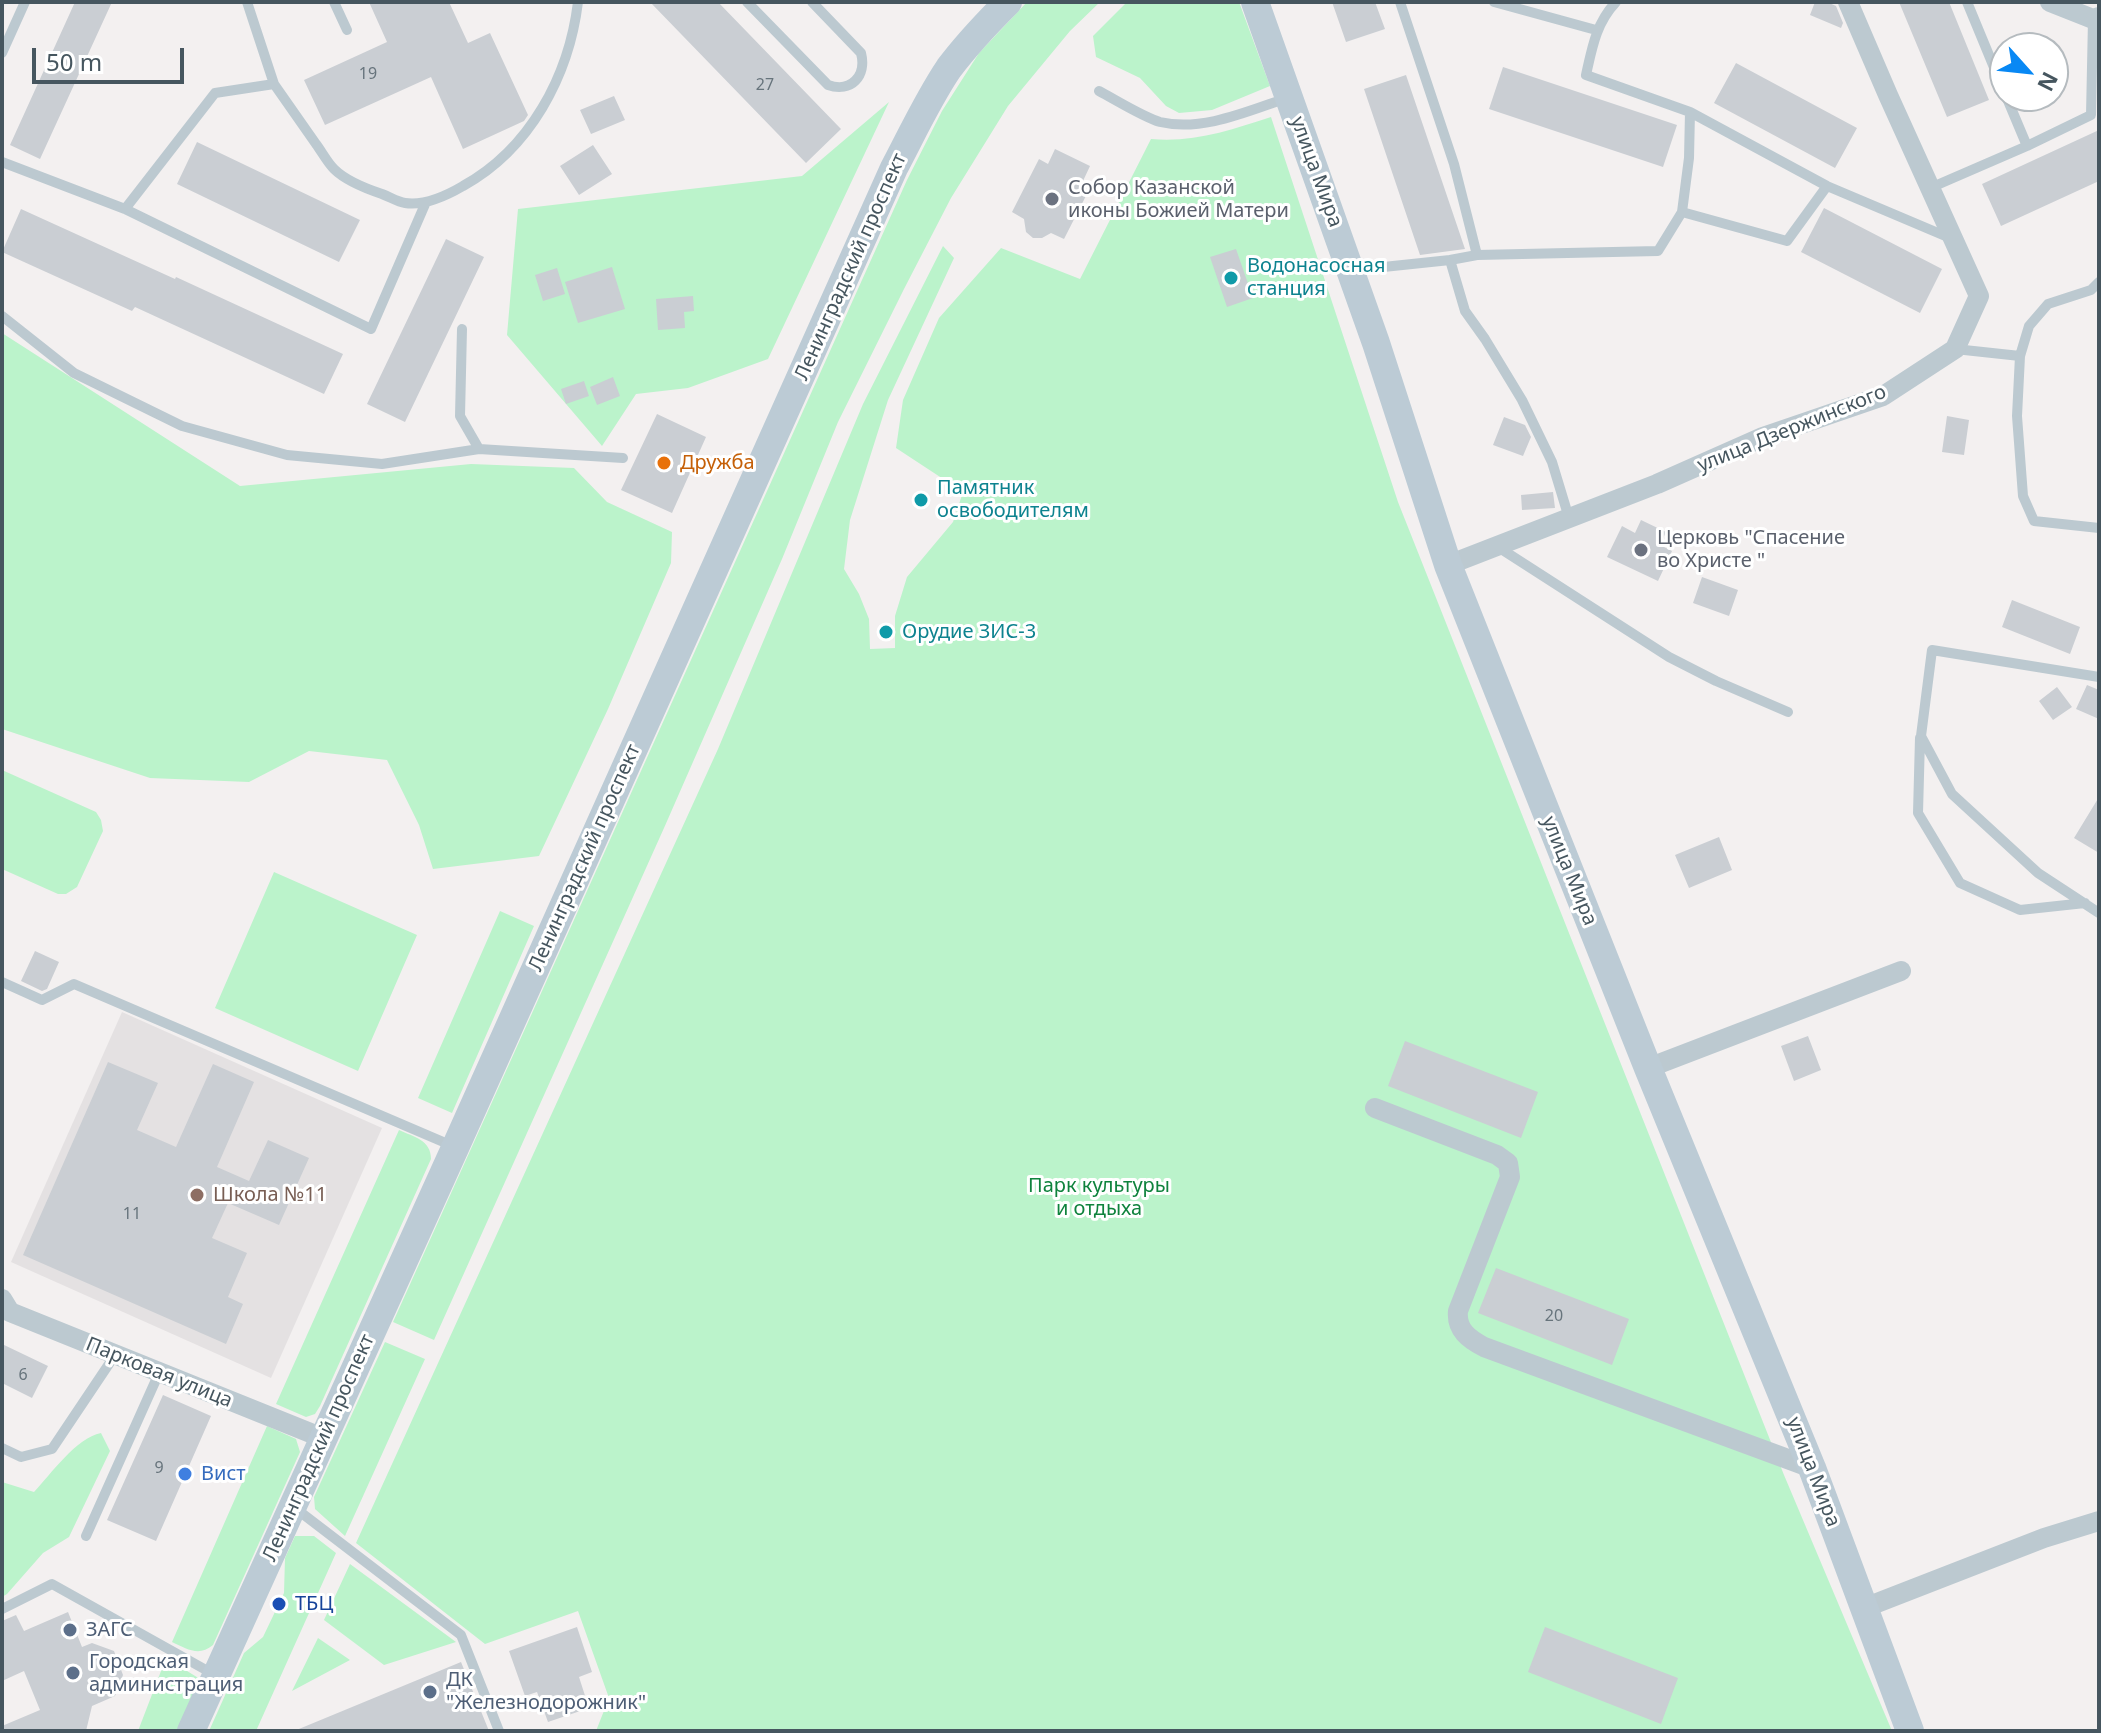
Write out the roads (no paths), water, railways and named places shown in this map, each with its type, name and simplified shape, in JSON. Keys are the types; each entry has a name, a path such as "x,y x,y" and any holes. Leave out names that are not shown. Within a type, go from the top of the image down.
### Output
{"street":[{"name":"Ленинградский проспект","path":"191,1731 894,168 948,70 972,39 1008,2"},
{"name":"улица Мира","path":"1255,2 1351,271 1448,565 1648,1068 1812,1468 1910,1731"},
{"path":"1848,2 1979,296 1955,349"},
{"path":"2050,2 2096,18"},
{"name":"улица Дзержинского","path":"1448,565 1657,484 1763,437 1883,396 1955,349"},
{"path":"1648,1068 1901,971"},
{"path":"1375,1108 1497,1155 1508,1163 1510,1177 1458,1311 1457,1319 1464,1334 1484,1347 1812,1468"},
{"name":"Парковая улица","path":"2,1299 10,1312 323,1438"},
{"path":"1864,1608 2044,1538 2099,1521"}],"lane":[{"path":"2,53 25,2"},
{"path":"334,2 347,30"},
{"path":"250,3 274,84 335,170 368,189 406,203 426,202 450,194 481,176 512,149 548,101 562,70 575,27 578,2"},
{"path":"747,2 828,85 836,88 850,85 862,70 861,53 812,2"},
{"path":"1400,2 1454,164 1477,255"},
{"path":"1494,2 1596,30"},
{"path":"1616,2 1596,30 1586,75 1690,112 1827,186 1952,239"},
{"path":"1967,2 1989,56"},
{"path":"1930,188 2091,115 2096,18"},
{"path":"125,209 215,93 274,84"},
{"path":"1099,91 1159,121 1185,125 1217,121 1289,97"},
{"path":"1351,271 1477,255 1658,251 1682,212 1689,158 1690,112"},
{"path":"2012,112 2027,146"},
{"path":"2,162 125,209 371,329 426,202"},
{"path":"1682,212 1787,241 1827,186"},
{"path":"1450,260 1465,311 1522,400 1552,462 1569,518"},
{"path":"2099,282 2091,290 2048,304 2029,326 2020,356 2017,416 2023,496 2034,521 2099,528"},
{"path":"2,316 74,373 182,426 287,455 382,464 479,449 623,458"},
{"path":"462,329 460,416 479,449"},
{"path":"1955,349 2020,356"},
{"path":"1497,546 1669,657 1788,712"},
{"path":"2085,903 2020,910 1960,883 1918,813 1921,736 1932,650 2099,677"},
{"path":"1921,736 1952,794 2038,873 2099,913"},
{"path":"2,982 42,1000 74,984 455,1148"},
{"path":"2,1448 21,1457 52,1449 115,1355"},
{"path":"86,1536 159,1373"},
{"path":"293,1507 461,1635 499,1731"},
{"path":"2,1609 52,1584 216,1676"}],"place":[{"name":"Собор Казанской иконы Божией Матери","path":"1052,199"},
{"name":"Водонасосная станция","path":"1231,278"},
{"name":"Дружба","path":"664,463"},
{"name":"Памятник освободителям","path":"921,500"},
{"name":"Церковь \"Спасение во Христе \"","path":"1641,550"},
{"name":"Орудие ЗИС-3","path":"886,632"},
{"name":"Школа №11","path":"197,1195"},
{"name":"Вист","path":"185,1474"},
{"name":"ТБЦ","path":"279,1604"},
{"name":"ЗАГС","path":"70,1630"},
{"name":"Городская администрация","path":"73,1673"},
{"name":"ДК \"Железнодорожник\"","path":"430,1692"}],"park label":[{"name":"Парк культуры и отдыха","path":"1099,1198"}]}
